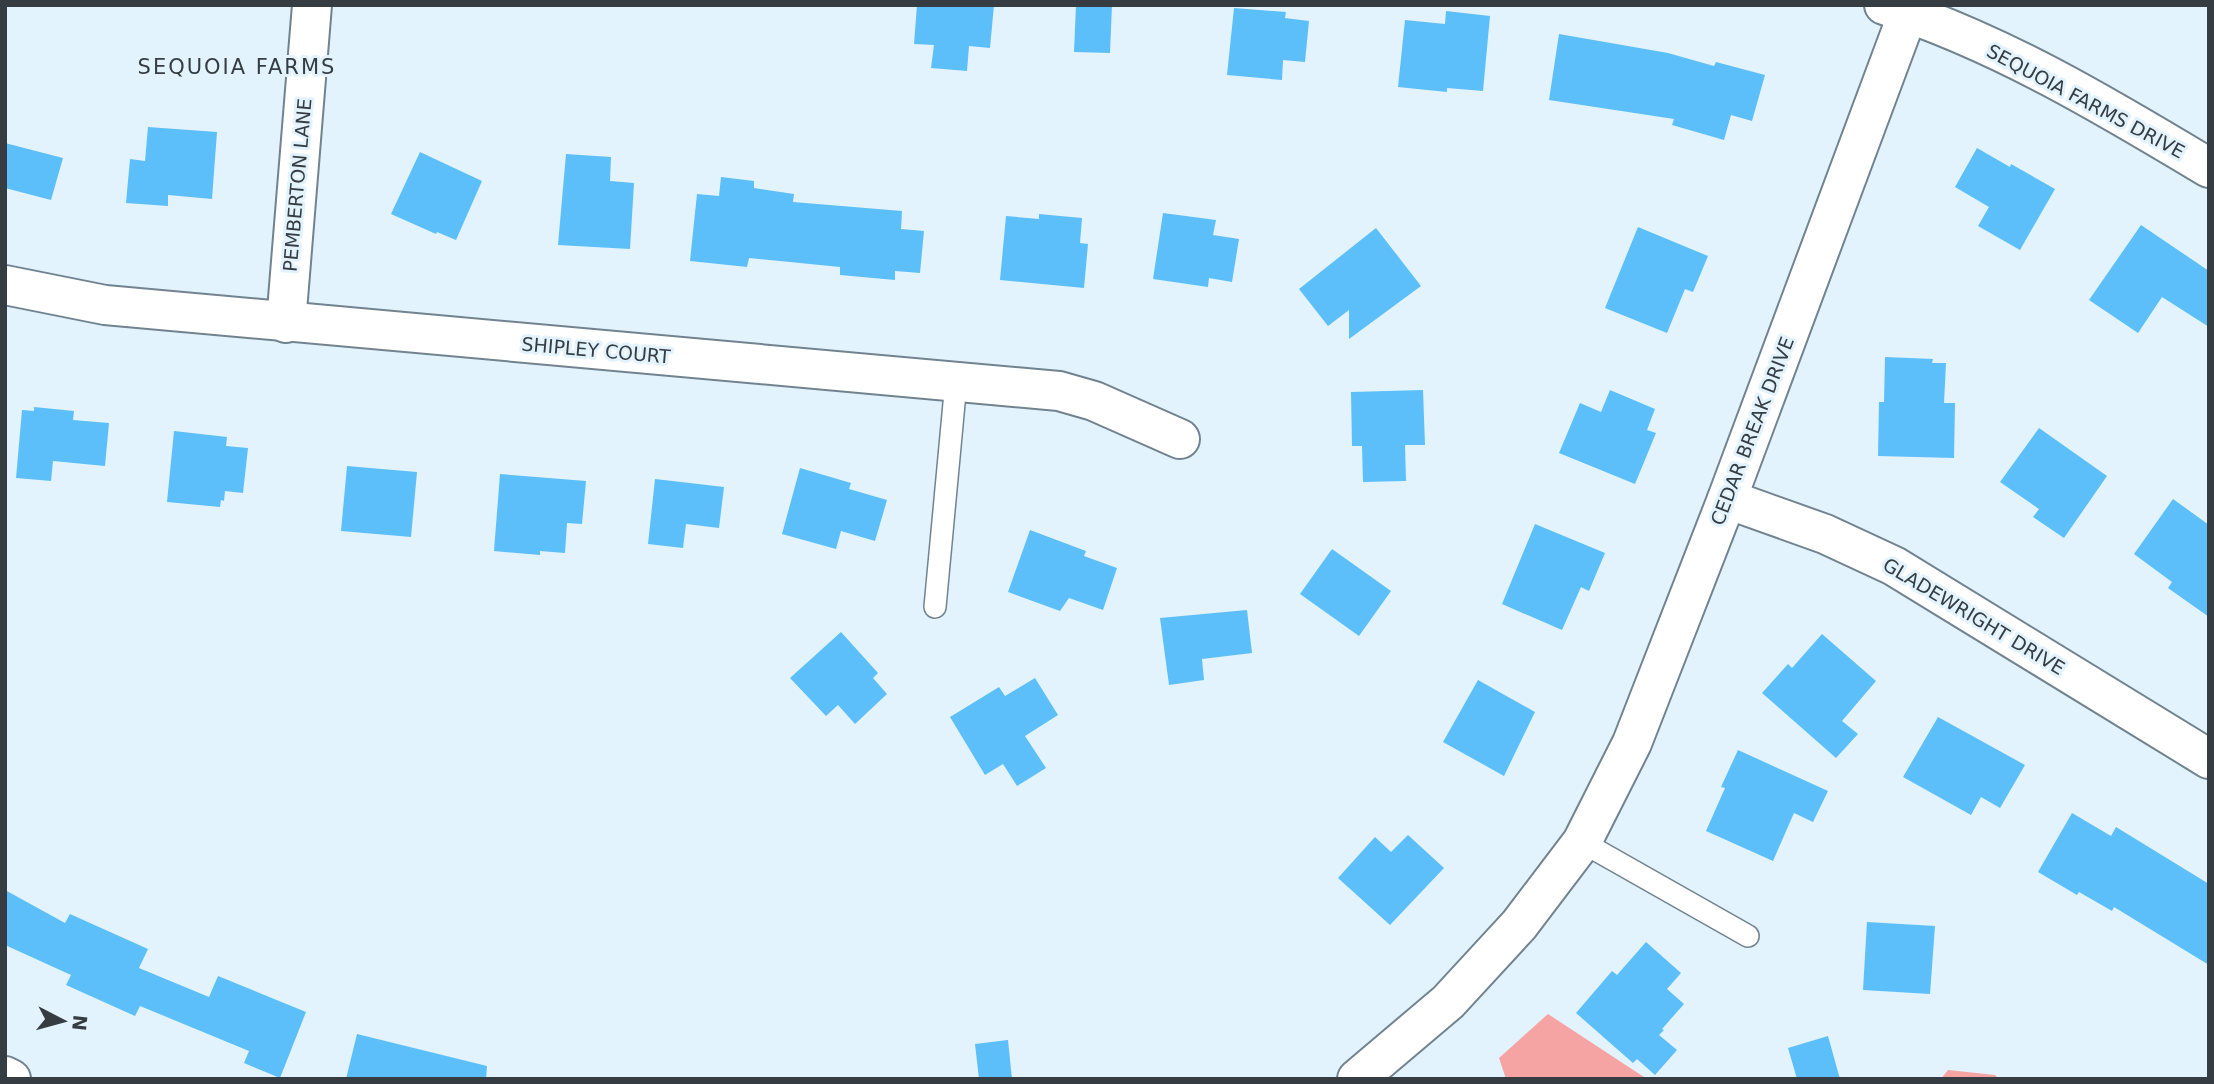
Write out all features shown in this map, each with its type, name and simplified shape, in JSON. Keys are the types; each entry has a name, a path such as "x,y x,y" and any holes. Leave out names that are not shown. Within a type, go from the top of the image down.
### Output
{"street":[{"name":"PEMBERTON LANE","path":"286,323 312,5"},
{"name":"SEQUOIA FARMS DRIVE","path":"1896,9 2015,59 2209,168"},
{"name":"CEDAR BREAK DRIVE","path":"1357,1079 1448,1002 1518,925 1582,842 1632,743 1727,499 1896,9"},
{"name":"SHIPLEY COURT","path":"5,285 105,305 1059,391 1094,401 1180,439"},
{"name":"GLADEWRIGHT DRIVE","path":"1727,499 1825,534 1894,566 2209,760"},
{"path":"5,1076 11,1079"}],"lane":[{"path":"935,607 956,382"},
{"path":"1582,842 1748,936"}],"shaded area":[{"path":"1548,1014 1647,1079 1506,1079 1499,1058"},
{"path":"1948,1070 1995,1075 1999,1079 1941,1079"}],"building":[{"path":"917,5 994,5 990,48 969,46 967,71 931,68 934,45 914,44"},
{"path":"1076,5 1112,5 1110,53 1074,52"},
{"path":"1234,8 1286,12 1285,18 1309,21 1305,62 1283,60 1282,80 1227,75"},
{"path":"1446,11 1490,16 1483,91 1447,88 1447,92 1398,87 1405,20 1445,24"},
{"path":"1559,34 1668,53 1714,66 1716,62 1765,75 1752,121 1731,115 1724,140 1672,125 1674,119 1549,100"},
{"path":"148,127 217,132 212,199 168,195 168,206 126,203 130,159 145,161"},
{"path":"5,143 63,158 51,200 5,188"},
{"path":"1977,148 2055,189 2020,250 1978,226 1989,207 1955,187"},
{"path":"420,152 482,181 456,240 391,214"},
{"path":"566,154 611,157 610,181 634,183 630,249 558,245"},
{"path":"721,177 754,181 754,188 794,194 793,202 902,211 901,229 924,231 920,273 895,271 895,280 840,275 840,267 749,258 747,267 690,261 697,194 719,196"},
{"path":"1163,213 1216,220 1213,235 1239,239 1232,282 1209,278 1208,287 1153,279"},
{"path":"1039,214 1082,218 1080,243 1088,244 1084,288 1000,280 1006,216 1039,219"},
{"path":"2141,225 2209,271 2209,327 2162,297 2138,333 2089,300"},
{"path":"1638,227 1708,256 1693,292 1685,289 1667,333 1605,308"},
{"path":"1376,228 1421,286 1349,339 1349,310 1328,326 1299,289"},
{"path":"1885,357 1933,359 1932,363 1946,363 1944,403 1955,403 1954,458 1878,456 1879,402 1884,402"},
{"path":"1423,390 1425,445 1405,445 1406,481 1363,482 1362,446 1352,446 1351,392"},
{"path":"1610,390 1655,409 1647,430 1656,433 1635,484 1559,453 1580,403 1601,412"},
{"path":"34,407 74,411 73,420 109,423 105,466 53,461 51,481 16,478 22,410 34,411"},
{"path":"2039,428 2107,476 2064,538 2033,517 2039,509 2000,482"},
{"path":"174,431 227,437 226,446 248,448 243,493 225,491 220,507 167,502"},
{"path":"347,466 417,472 411,537 341,531"},
{"path":"800,468 851,483 849,489 887,500 875,541 841,531 836,549 782,534"},
{"path":"500,474 586,481 582,524 567,523 565,553 540,551 540,555 494,551"},
{"path":"655,479 724,487 719,528 686,524 683,548 648,544"},
{"path":"2173,499 2209,525 2209,617 2168,588 2172,582 2134,554"},
{"path":"1535,524 1605,553 1589,591 1581,587 1562,630 1502,604"},
{"path":"1030,530 1086,551 1084,556 1117,568 1103,610 1069,598 1060,611 1008,592"},
{"path":"1332,549 1391,591 1359,636 1300,594"},
{"path":"1247,610 1252,653 1202,659 1204,680 1169,685 1160,618"},
{"path":"841,632 878,673 873,678 887,694 855,724 838,705 826,716 790,678"},
{"path":"1822,634 1876,681 1842,721 1858,734 1836,758 1762,693 1788,664 1792,668"},
{"path":"1035,678 1058,715 1025,736 1046,768 1017,786 1003,764 985,775 950,717 999,687 1005,696"},
{"path":"1478,680 1535,712 1504,776 1443,742"},
{"path":"1938,717 2025,765 2000,808 1981,797 1971,815 1903,777"},
{"path":"1738,750 1828,791 1813,822 1794,813 1773,861 1706,831 1725,788 1721,787"},
{"path":"2072,813 2111,836 2116,827 2209,884 2209,965 2114,907 2112,911 2079,892 2077,895 2038,872"},
{"path":"1408,835 1444,868 1390,925 1338,878 1375,837 1391,852"},
{"path":"5,890 65,923 70,914 148,949 139,968 209,997 218,976 306,1012 280,1078 244,1063 249,1051 140,1006 135,1016 66,985 71,975 5,945"},
{"path":"1867,922 1935,926 1930,994 1863,990"},
{"path":"1646,942 1681,973 1667,989 1684,1004 1659,1035 1677,1050 1655,1075 1637,1059 1633,1063 1576,1013 1612,971 1617,975"},
{"path":"357,1034 487,1066 486,1079 346,1079"},
{"path":"1828,1036 1840,1079 1797,1079 1788,1048"},
{"path":"1008,1040 1012,1079 979,1079 975,1044"}],"district":[{"name":"SEQUOIA FARMS","path":"237,67"}]}
